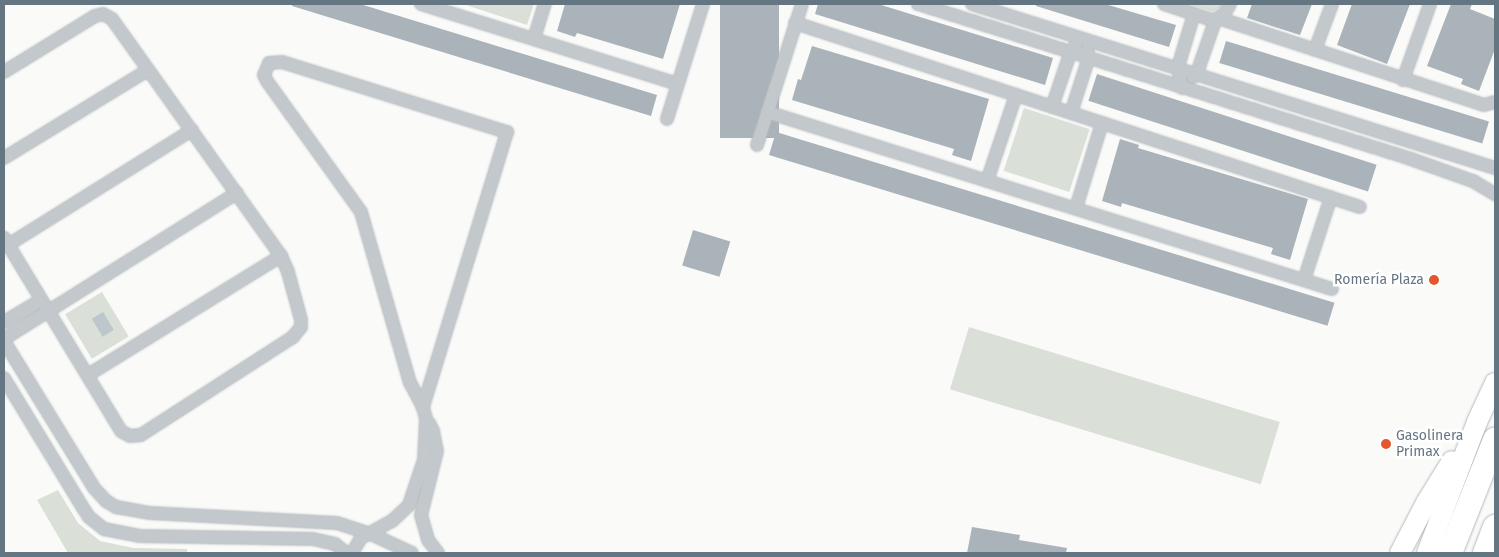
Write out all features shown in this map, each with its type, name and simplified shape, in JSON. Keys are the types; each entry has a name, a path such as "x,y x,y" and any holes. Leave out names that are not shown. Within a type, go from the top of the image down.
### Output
{"highway":[{"path":"1450,553 1495,440"},
{"path":"1486,553 1495,527"}],"main road":[{"path":"1427,553 1477,422 1495,383"},
{"path":"1400,553 1426,503 1477,422"}],"street":[{"path":"422,4 452,8 534,39 678,84"},
{"path":"534,39 545,4"},
{"path":"667,119 703,4"},
{"path":"757,145 802,4"},
{"path":"918,4 1408,158 1473,181 1495,194"},
{"path":"972,4 1198,73 1495,168"},
{"path":"1164,4 1484,105 1495,102"},
{"path":"1182,88 1198,73 1216,19 1225,13 1230,4"},
{"path":"1314,50 1332,4"},
{"path":"1403,80 1430,4"},
{"path":"4,72 95,16 103,14 112,19 192,130 281,256 301,320 298,332 141,435 130,436 121,431 6,241 192,130"},
{"path":"1182,88 1178,67 1194,14"},
{"path":"796,23 1360,207"},
{"path":"1052,107 1071,51 1083,38"},
{"path":"1070,113 1088,57 1083,38"},
{"path":"352,553 358,542 403,512 412,499 424,460 425,413 507,132 282,62 270,63 264,75 267,81 361,212 410,383 425,413 433,431 437,451 421,515 428,540 438,553"},
{"path":"4,158 148,70"},
{"path":"988,180 1016,95"},
{"path":"767,112 1332,289"},
{"path":"1076,208 1102,123"},
{"path":"4,322 45,305 237,194"},
{"path":"1304,280 1331,197"},
{"path":"88,375 281,256"},
{"path":"45,305 4,340 100,495 116,507 160,514 330,522 355,527 412,553"},
{"path":"4,378 90,517 104,529 114,533 161,536 313,539 335,544 346,553"},
{"path":"160,514 161,536"}],"shaded area":[{"path":"463,4 534,4 527,25"},
{"path":"1188,4 1222,4 1221,7 1213,12"},
{"path":"1024,108 1090,129 1069,192 1004,171"},
{"path":"102,292 129,337 92,359 65,314"},
{"path":"103,312 114,330 103,337 92,319"},
{"path":"969,327 1280,422 1261,484 950,389"},
{"path":"58,490 78,523 100,541 133,548 187,549 187,553 68,553 37,500"}],"building":[{"path":"292,4 360,4 657,95 651,116 292,6"},
{"path":"565,4 680,4 663,59 577,33 575,37 557,31"},
{"path":"720,4 779,4 779,138 720,138"},
{"path":"818,4 878,4 1053,58 1045,85 815,14"},
{"path":"1036,4 1105,4 1176,25 1169,47 1036,6"},
{"path":"1252,4 1312,4 1300,35 1247,18"},
{"path":"1352,4 1410,4 1387,64 1337,45"},
{"path":"1451,4 1472,4 1470,9 1495,19 1495,49 1479,91 1461,84 1463,79 1427,66"},
{"path":"1226,41 1489,121 1482,143 1219,63"},
{"path":"812,46 989,99 971,161 952,155 954,149 792,100 798,79 801,80"},
{"path":"1097,74 1377,165 1368,191 1088,101"},
{"path":"776,132 1334,303 1327,326 769,155"},
{"path":"1120,139 1139,145 1138,148 1308,199 1290,260 1271,254 1273,248 1122,203 1121,207 1102,201"},
{"path":"693,230 730,241 719,277 682,265"},
{"path":"972,527 1020,535 1019,540 1067,548 1066,553 967,553"}],"place":[{"name":"Romería Plaza","path":"1434,280"},
{"name":"Gasolinera Primax","path":"1386,444"}]}
